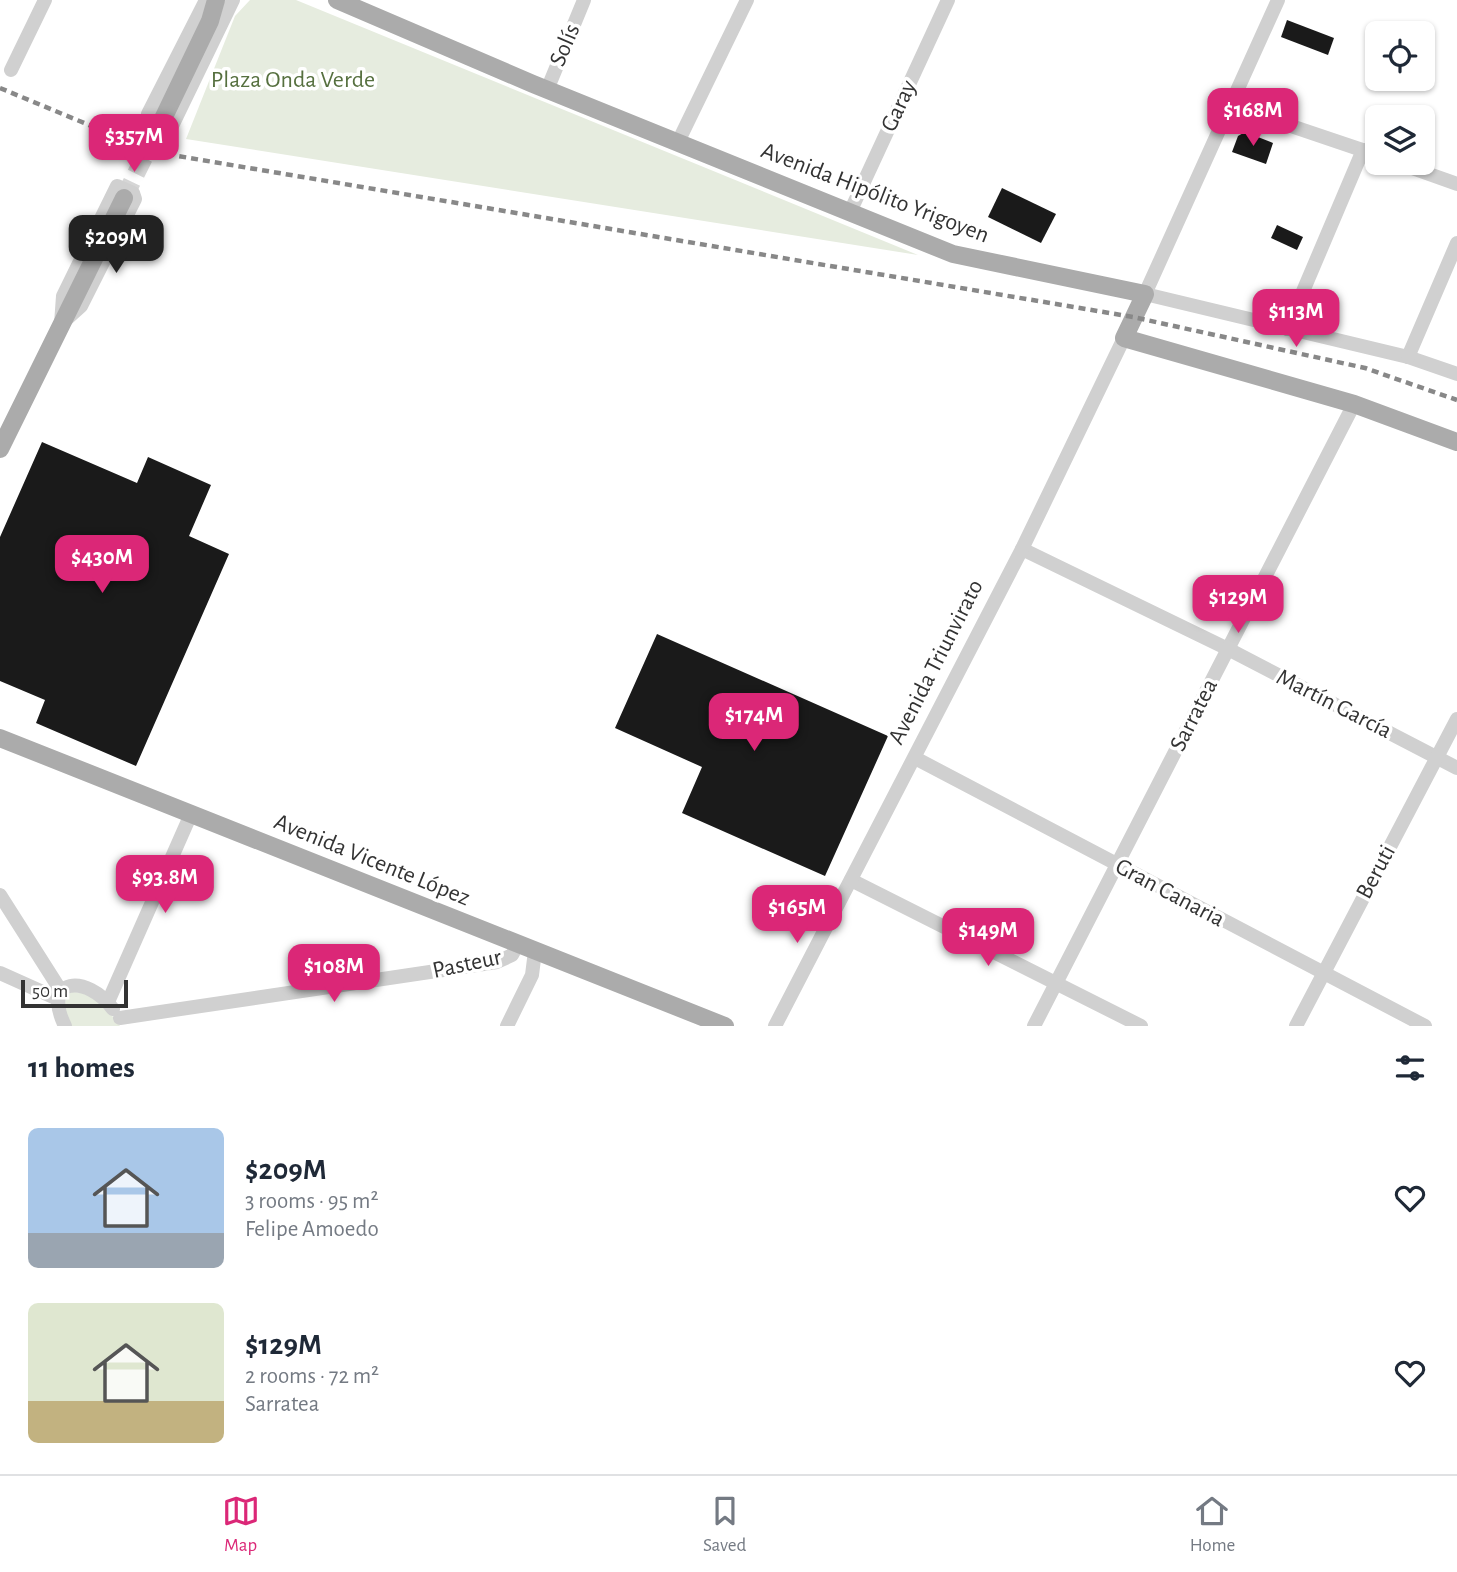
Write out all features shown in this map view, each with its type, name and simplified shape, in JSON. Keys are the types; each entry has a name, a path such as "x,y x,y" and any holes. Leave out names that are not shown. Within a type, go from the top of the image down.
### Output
{"main road":[{"path":"161,123 210,21 216,0"},
{"path":"210,21 225,0"},
{"name":"Avenida Hipólito Yrigoyen","path":"337,0 547,90 967,258 1145,294"},
{"path":"0,449 124,198"},
{"name":"Avenida Triunvirato","path":"1124,338 1145,294"},
{"path":"1124,338 1354,404 1457,442"},
{"name":"Avenida Vicente López","path":"0,738 725,1026"}],"street":[{"path":"11,70 45,0"},
{"path":"206,0 148,114 151,123 163,129 173,124 233,0"},
{"name":"Solís","path":"547,90 584,0"},
{"path":"678,142 747,0"},
{"name":"Garay","path":"850,212 948,0"},
{"path":"1145,294 1278,0"},
{"path":"1232,106 1365,151"},
{"path":"1287,329 1365,164"},
{"path":"1432,175 1457,184"},
{"path":"120,187 133,193 135,199 81,306 61,324 63,296 114,189 120,187"},
{"path":"1408,357 1457,243"},
{"name":"Avenida Hipólito Yrigoyen","path":"1145,294 1408,357 1457,374"},
{"name":"Avenida Triunvirato","path":"775,1026 1022,549 1124,338"},
{"name":"Sarratea","path":"1034,1026 1354,404"},
{"name":"Martín García","path":"1022,549 1228,649 1457,768"},
{"name":"Beruti","path":"1296,1026 1457,719"},
{"name":"Gran Canaria","path":"915,758 1425,1026"},
{"path":"108,1002 191,814"},
{"path":"851,880 1141,1026"},
{"path":"0,895 60,995 65,1026"},
{"name":"Pasteur","path":"123,1022 497,962 512,955 518,944"},
{"path":"507,1026 531,975 535,951"},
{"path":"0,973 60,995"},
{"path":"60,995 69,986 86,986 108,1002 123,1022"}],"green space":[{"name":"Plaza Onda Verde","path":"250,0 296,0 918,255 186,139 235,16"},
{"path":"72,992 94,998 120,1026 71,1026 64,1008 66,996"}],"building":[{"path":"1287,20 1334,38 1328,55 1281,37"},
{"path":"1245,132 1273,143 1266,164 1232,152 1238,136"},
{"path":"1002,188 1056,214 1041,243 988,217"},
{"path":"1277,225 1303,237 1297,250 1271,238"},
{"path":"42,442 137,483 148,457 211,485 189,536 229,554 136,766 36,723 45,700 0,681 0,537"},
{"path":"657,634 888,736 825,876 682,813 702,767 615,728"}],"tunnel":[{"path":"124,198 161,123"}],"railway":[{"path":"0,88 125,140 178,156 1133,317 1365,368 1457,400"}]}
